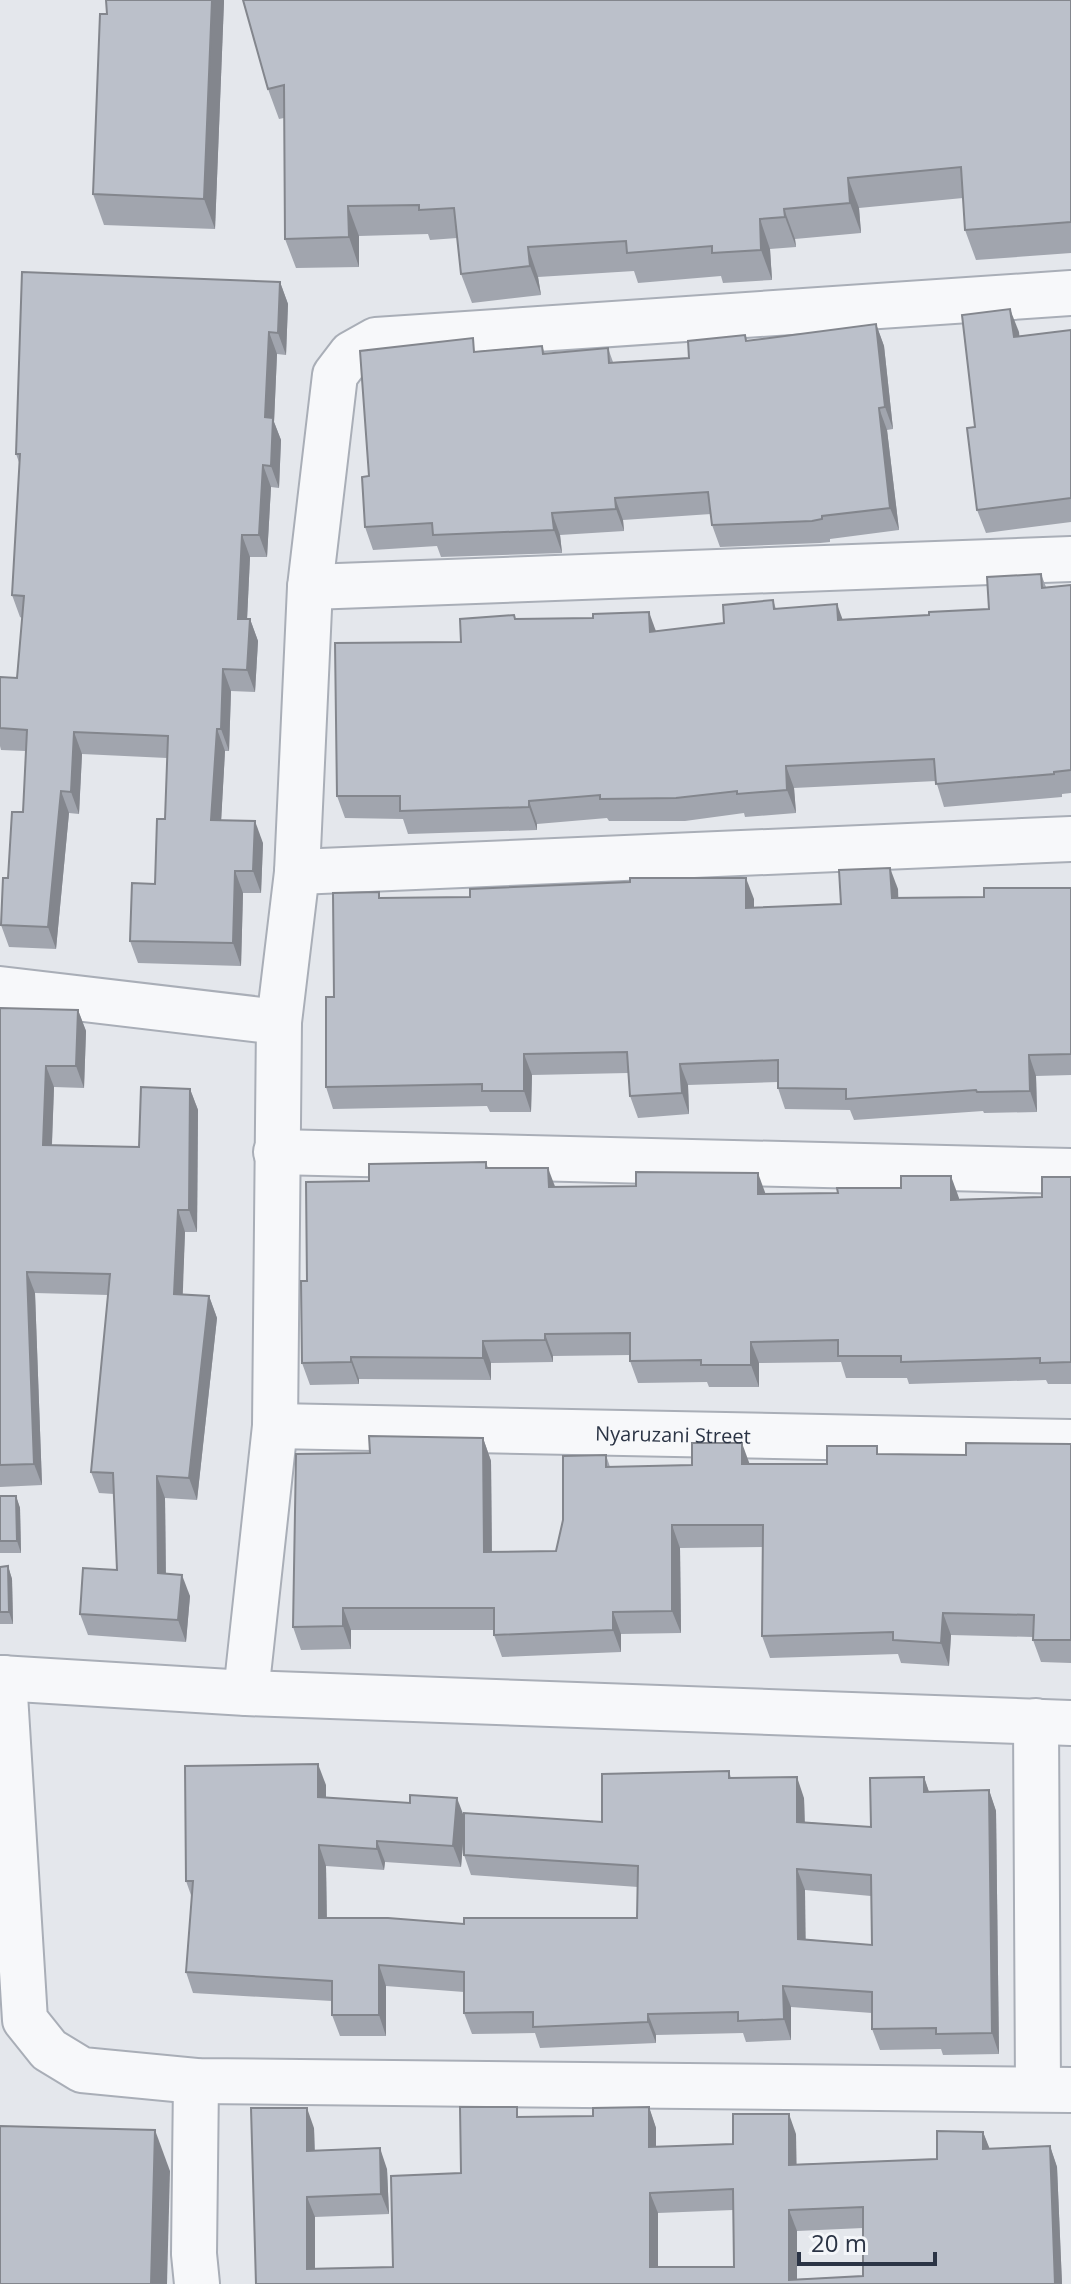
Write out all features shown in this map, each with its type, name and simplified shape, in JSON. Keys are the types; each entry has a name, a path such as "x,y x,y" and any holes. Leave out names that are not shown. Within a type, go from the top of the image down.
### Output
{"street":[{"path":"246,1693 275,1426 279,1022 297,872 310,587 335,375 351,354 376,340 1071,293"},
{"path":"310,587 1071,559"},
{"path":"297,872 1071,839"},
{"path":"0,989 279,1022"},
{"path":"276,1152 1071,1171"},
{"name":"Nyaruzani Street","path":"275,1426 1071,1442"},
{"path":"2,1678 246,1693 1054,1722 1055,2089 196,2081 82,2070 49,2050 25,2020 2,1678"},
{"path":"196,2081 194,2254 197,2284"}],"building":[{"path":"106,0 212,0 204,199 93,194 100,14 107,14"},
{"path":"243,0 1071,0 1071,222 965,230 961,167 848,178 850,203 784,209 785,217 760,219 761,250 712,253 712,246 627,253 626,241 528,247 530,266 461,274 454,208 419,210 419,205 348,206 349,237 285,239 284,85 268,89"},
{"path":"22,272 280,282 278,333 269,332 265,417 273,418 271,466 263,465 259,535 242,535 238,619 250,619 247,670 223,669 221,729 217,729 211,820 255,821 253,871 235,871 233,943 130,941 132,883 155,884 157,819 165,819 168,736 74,732 71,792 61,791 48,927 1,925 3,878 8,878 12,812 23,812 27,730 0,728 0,677 17,678 24,596 12,595 20,454 16,454"},
{"path":"1010,309 1014,337 1071,330 1071,498 977,510 967,428 975,427 962,315"},
{"path":"876,324 885,407 879,408 890,508 822,516 822,519 812,521 712,525 708,492 615,498 616,509 552,513 554,530 433,535 432,523 365,527 362,477 369,476 360,351 473,338 474,352 542,346 543,354 608,348 609,363 689,358 688,341 745,335 746,341"},
{"path":"1041,574 1042,588 1071,585 1071,770 936,784 934,759 786,766 787,790 737,794 737,791 676,798 600,799 600,795 529,801 529,807 400,811 400,796 337,796 335,643 461,642 460,619 514,615 515,619 593,618 593,614 649,612 650,632 724,623 723,605 773,600 774,609 837,604 838,620 929,615 929,612 989,609 987,577"},
{"path":"890,868 892,898 984,897 984,888 1071,888 1071,1054 1029,1055 1030,1091 976,1090 846,1099 846,1089 778,1088 778,1060 680,1064 682,1093 630,1096 627,1052 524,1054 524,1091 482,1091 482,1084 326,1087 326,997 334,997 333,893 379,892 379,898 470,897 470,889 630,882 630,878 746,878 746,908 841,904 839,870"},
{"path":"0,1008 78,1010 76,1066 46,1066 43,1145 139,1147 141,1087 190,1089 189,1210 178,1210 174,1294 209,1296 189,1478 157,1476 158,1573 182,1575 178,1620 80,1614 83,1568 117,1570 113,1473 91,1472 110,1274 27,1272 34,1464 0,1465"},
{"path":"486,1162 486,1168 548,1168 549,1187 636,1186 636,1172 758,1173 758,1194 838,1193 837,1188 901,1188 901,1176 951,1176 951,1200 1042,1197 1042,1177 1071,1177 1071,1362 1040,1363 1040,1358 901,1362 901,1356 838,1356 838,1340 751,1342 751,1365 701,1365 701,1360 630,1361 630,1333 545,1334 545,1340 483,1341 483,1358 351,1357 351,1362 302,1363 301,1281 307,1281 306,1182 369,1181 369,1164"},
{"path":"369,1436 483,1438 484,1552 556,1551 563,1520 563,1456 606,1455 606,1467 692,1465 692,1443 742,1443 742,1464 827,1464 827,1446 877,1446 877,1454 966,1455 966,1443 1071,1444 1071,1640 1033,1640 1034,1615 943,1613 941,1643 893,1640 893,1632 762,1636 763,1525 672,1525 672,1611 613,1612 613,1630 494,1635 494,1608 343,1608 343,1626 293,1627 296,1454 370,1453"},
{"path":"0,1496 16,1496 17,1541 0,1541"},
{"path":"8,1566 9,1612 0,1612 0,1567"},
{"path":"318,1764 318,1797 410,1803 410,1795 457,1798 453,1846 377,1841 377,1849 319,1845 319,1918 388,1918 464,1924 464,1918 637,1918 638,1866 464,1855 464,1813 602,1822 602,1774 729,1771 729,1778 797,1777 797,1822 871,1827 870,1778 924,1777 924,1792 989,1790 992,2033 936,2034 936,2028 872,2029 872,1992 783,1986 784,2019 738,2021 738,2012 648,2014 648,2022 533,2027 533,2012 464,2013 464,1972 379,1965 379,2015 332,2015 332,1981 186,1972 193,1881 186,1881 185,1766","holes":["797,1869 871,1875 872,1945 798,1939"]},
{"path":"460,2107 517,2107 517,2117 593,2116 593,2108 649,2107 649,2147 733,2144 733,2114 789,2114 789,2165 937,2159 937,2131 983,2132 983,2149 1050,2146 1055,2284 256,2284 251,2108 307,2108 307,2151 380,2148 381,2194 307,2197 307,2269 393,2267 391,2176 461,2173","holes":["733,2189 734,2267 650,2267 650,2193","863,2207 863,2276 789,2280 789,2210"]},
{"path":"0,2126 155,2130 151,2284 0,2284"}]}
